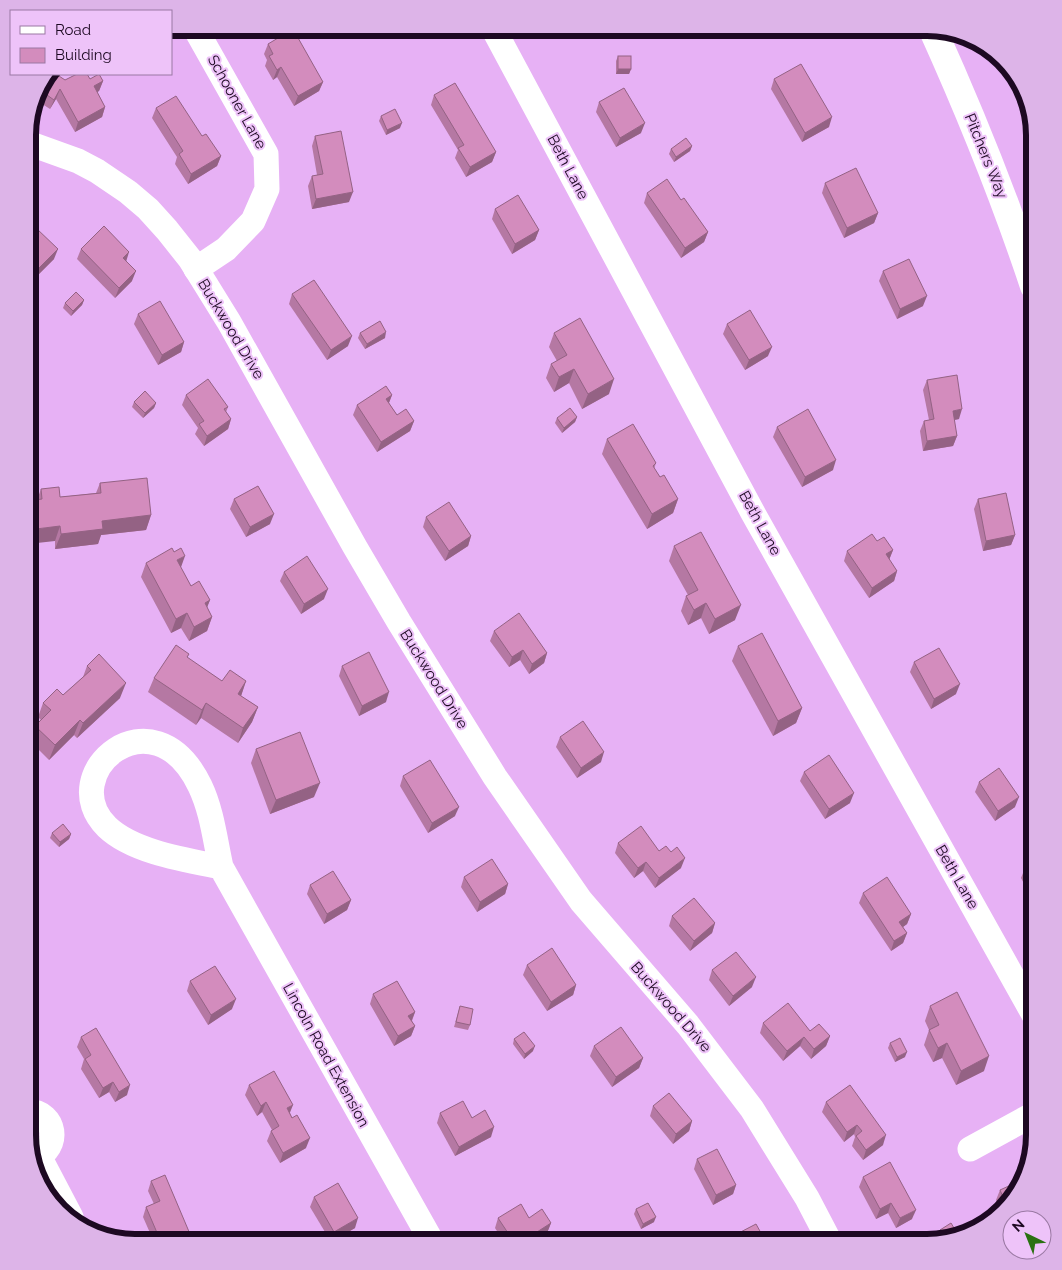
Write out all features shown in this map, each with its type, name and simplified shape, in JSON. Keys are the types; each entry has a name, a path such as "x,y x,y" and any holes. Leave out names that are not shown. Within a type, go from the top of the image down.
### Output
{"main road":[{"name":"Pitchers Way","path":"936,36 1008,211 1026,263"}],"street":[{"name":"Schooner Lane","path":"196,269 226,249 253,221 267,189 266,154 200,36"},
{"name":"Beth Lane","path":"497,36 758,521 1026,1001"},
{"name":"Buckwood Drive","path":"36,146 78,160 128,192 161,223 196,269 394,614 495,777 582,901 688,1025 752,1109 807,1198 826,1234"},
{"name":"Lincoln Road Extension","path":"221,867 164,855 150,850 127,840 107,826 100,818 93,796 95,776 105,758 121,746 141,741 161,744 178,756 193,774 205,799 221,867 427,1234"},
{"path":"36,1113 48,1121 52,1131 49,1146 43,1154 39,1156"},
{"path":"970,1150 1026,1118"},
{"path":"42,1168 61,1200"}],"building":[{"path":"281,36 297,36 323,82 298,96 281,67 277,70 269,56 273,54 268,44"},
{"path":"618,56 631,56 631,69 618,69"},
{"path":"801,64 832,117 805,133 774,79"},
{"path":"57,75 65,80 75,75 88,75 90,79 100,75 103,81 94,86 105,107 78,122 60,89 54,100 45,94"},
{"path":"455,83 496,152 470,167 458,148 464,145 434,95"},
{"path":"624,88 645,123 620,138 599,102"},
{"path":"176,96 202,136 206,134 221,156 191,174 179,154 183,151 156,108"},
{"path":"395,109 402,123 387,130 381,116"},
{"path":"341,131 353,192 316,199 312,176 323,174 315,136"},
{"path":"686,138 692,146 676,157 671,149"},
{"path":"856,168 878,213 847,228 825,183"},
{"path":"667,179 681,200 684,198 708,232 685,248 647,193"},
{"path":"518,195 539,230 515,244 495,209"},
{"path":"104,226 129,252 123,258 136,271 119,288 81,249"},
{"path":"36,228 58,249 36,271"},
{"path":"909,259 927,296 900,309 883,271"},
{"path":"314,280 352,336 331,350 292,294"},
{"path":"76,292 84,300 73,311 65,303"},
{"path":"160,301 184,342 162,355 138,314"},
{"path":"750,310 772,347 749,360 727,324"},
{"path":"580,318 614,379 588,394 574,369 559,377 551,364 567,355 554,333"},
{"path":"380,321 386,332 367,344 360,333"},
{"path":"957,375 962,409 953,411 957,436 927,441 924,421 934,419 927,380"},
{"path":"208,379 228,407 224,409 231,419 207,436 199,424 204,421 186,395"},
{"path":"386,386 392,395 386,399 397,415 406,409 414,421 381,442 357,405"},
{"path":"145,391 156,403 145,413 134,402"},
{"path":"570,408 577,417 564,428 557,418"},
{"path":"808,409 836,460 805,477 777,427"},
{"path":"633,424 656,463 653,466 660,477 664,475 678,499 652,514 607,439"},
{"path":"147,478 151,515 102,521 103,529 61,534 60,526 36,529 36,500 42,499 41,489 59,487 60,497 101,493 100,483"},
{"path":"258,486 274,514 250,527 234,499"},
{"path":"1006,493 1015,535 986,541 978,499"},
{"path":"449,502 471,536 449,551 426,517"},
{"path":"701,532 741,605 715,619 706,603 694,610 686,596 698,590 674,546"},
{"path":"872,534 877,541 884,537 893,550 886,554 897,571 872,588 847,551"},
{"path":"172,548 174,552 181,548 185,556 177,560 191,586 199,581 210,600 205,603 212,617 194,627 187,613 176,619 146,563"},
{"path":"307,556 328,589 304,604 284,572"},
{"path":"519,613 547,653 532,664 523,650 512,657 494,631"},
{"path":"762,633 802,708 778,721 738,646"},
{"path":"176,645 189,654 187,657 222,681 230,670 246,681 238,694 258,707 243,728 206,703 202,710 154,678"},
{"path":"939,648 960,684 934,699 914,662"},
{"path":"369,652 389,692 362,706 342,666"},
{"path":"99,654 126,683 83,723 80,720 55,745 36,727 51,710 43,703 57,689 63,695 91,670 87,666"},
{"path":"583,721 604,752 581,768 560,737"},
{"path":"300,732 320,783 276,800 256,749"},
{"path":"829,755 854,793 829,809 804,772"},
{"path":"430,760 459,807 432,823 403,776"},
{"path":"999,768 1019,797 998,811 979,782"},
{"path":"63,824 71,834 60,842 52,833"},
{"path":"641,826 659,851 666,846 671,852 677,847 685,858 659,878 646,862 638,868 618,843"},
{"path":"492,859 508,884 480,902 464,877"},
{"path":"333,871 351,900 327,914 310,885"},
{"path":"887,877 911,914 899,922 907,933 894,941 863,893"},
{"path":"694,898 715,923 694,941 672,916"},
{"path":"552,948 576,985 551,1002 527,965"},
{"path":"736,952 756,977 733,996 712,970"},
{"path":"215,966 236,999 211,1015 190,981"},
{"path":"397,981 415,1012 408,1016 415,1026 398,1036 373,994"},
{"path":"957,992 989,1056 961,1071 947,1043 938,1048 929,1030 939,1025 930,1006"},
{"path":"788,1003 810,1031 819,1024 830,1036 814,1049 804,1037 787,1051 763,1023"},
{"path":"460,1006 473,1009 470,1025 456,1022"},
{"path":"621,1027 643,1058 616,1077 594,1046"},
{"path":"96,1028 130,1085 119,1092 113,1082 103,1088 85,1059 91,1055 81,1037"},
{"path":"524,1032 535,1046 525,1054 514,1039"},
{"path":"900,1038 907,1052 897,1057 890,1043"},
{"path":"274,1071 293,1105 287,1108 292,1118 297,1115 310,1138 283,1153 271,1131 279,1126 266,1102 261,1106 249,1085"},
{"path":"850,1085 886,1135 866,1150 856,1136 862,1131 857,1125 847,1132 826,1102"},
{"path":"669,1093 692,1121 676,1134 653,1106"},
{"path":"463,1101 472,1118 485,1110 494,1127 459,1147 440,1113"},
{"path":"717,1149 736,1185 716,1195 697,1159"},
{"path":"890,1162 916,1210 900,1218 891,1203 880,1209 863,1177"},
{"path":"165,1175 190,1234 158,1234 146,1207 160,1201 151,1181"},
{"path":"338,1183 358,1218 334,1232 314,1197"},
{"path":"1013,1184 1003,1197 1000,1190"},
{"path":"648,1203 656,1217 643,1224 636,1209"},
{"path":"521,1204 529,1218 542,1209 551,1223 537,1232 538,1234 509,1234 498,1218"},
{"path":"951,1223 955,1229 942,1233 940,1230"},
{"path":"756,1224 762,1234 737,1234"}]}
